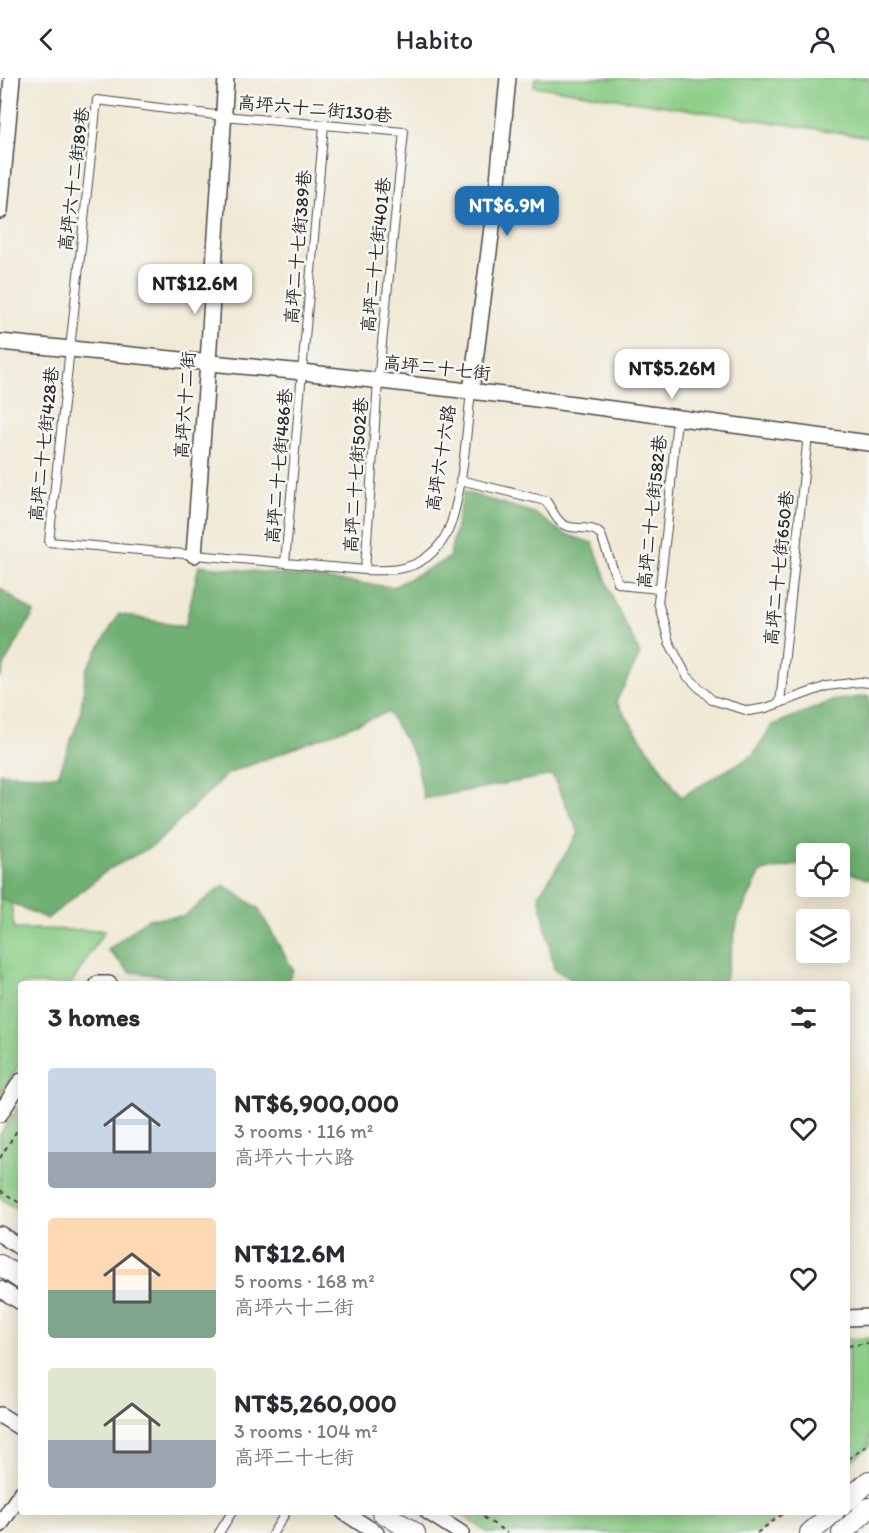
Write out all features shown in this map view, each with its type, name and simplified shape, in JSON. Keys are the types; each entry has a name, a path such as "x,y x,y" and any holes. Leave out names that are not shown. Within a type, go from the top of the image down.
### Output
{"street":[{"path":"0,211 12,78"},
{"name":"高坪六十二街","path":"194,555 226,78"},
{"name":"高坪六十六路","path":"471,392 498,181 508,78"},
{"name":"高坪二十七街","path":"0,342 302,372 869,443"},
{"path":"0,1114 18,1086"},
{"path":"0,1234 18,1246"},
{"path":"0,1265 18,1277"},
{"path":"0,1289 18,1300"},
{"path":"850,1318 869,1317"},
{"path":"0,1415 18,1426"},
{"path":"850,1498 869,1481"},
{"path":"0,1525 18,1498"},
{"path":"842,1533 869,1508"},
{"path":"349,1515 376,1533"},
{"path":"387,1515 415,1533"},
{"path":"433,1515 461,1533"},
{"path":"810,1533 831,1515"}],"lane":[{"name":"高坪六十二街89巷","path":"69,349 97,100 223,116"},
{"name":"高坪六十二街130巷","path":"223,116 404,132"},
{"name":"高坪二十七街389巷","path":"302,372 324,125"},
{"name":"高坪二十七街401巷","path":"378,381 404,132"},
{"name":"高坪二十七街428巷","path":"49,542 69,349"},
{"name":"高坪二十七街486巷","path":"285,562 302,372"},
{"name":"高坪二十七街502巷","path":"365,570 378,381"},
{"name":"高坪六十六路","path":"49,542 365,570 386,571 406,567 425,558 439,546 452,520 460,480 471,392"},
{"name":"高坪二十七街582巷","path":"676,418 658,602 669,642 687,676 712,700 749,711 780,704"},
{"name":"高坪二十七街650巷","path":"780,704 808,435"},
{"path":"460,480 546,501 564,525 597,530 601,535 618,583 660,589"},
{"path":"780,704 827,686 869,683"},
{"path":"219,1533 230,1515"},
{"path":"273,1533 284,1515"}],"path":[{"path":"0,1158 18,1129"},
{"path":"0,1190 18,1202"},
{"path":"850,1346 869,1343"},
{"path":"850,1458 869,1444"},
{"path":"480,1515 507,1533"},
{"path":"757,1533 781,1515"}],"green space":[{"path":"535,78 869,78 869,137 534,86"},
{"path":"464,492 534,513 565,534 593,543 614,601 640,654 616,702 681,797 753,755 772,725 832,701 869,696 869,880 850,873 850,843 796,843 796,865 761,872 738,919 725,981 574,981 554,969 539,895 579,833 552,775 424,799 416,759 388,712 227,774 155,845 109,869 47,919 0,898 0,773 58,776 80,716 86,670 119,614 185,627 199,565 393,587 449,558"},
{"path":"0,588 34,613 6,661 0,678"},
{"path":"8,876 14,929 105,930 73,981 18,981 18,1067 0,1095 0,877"},
{"path":"224,885 258,908 293,970 288,981 168,981 163,976 130,972 108,950 147,919 184,916"},
{"path":"18,1108 18,1210 0,1198 0,1135"},
{"path":"869,1338 869,1447 850,1462 850,1339"},
{"path":"462,1515 781,1515 756,1533 489,1533"}]}
